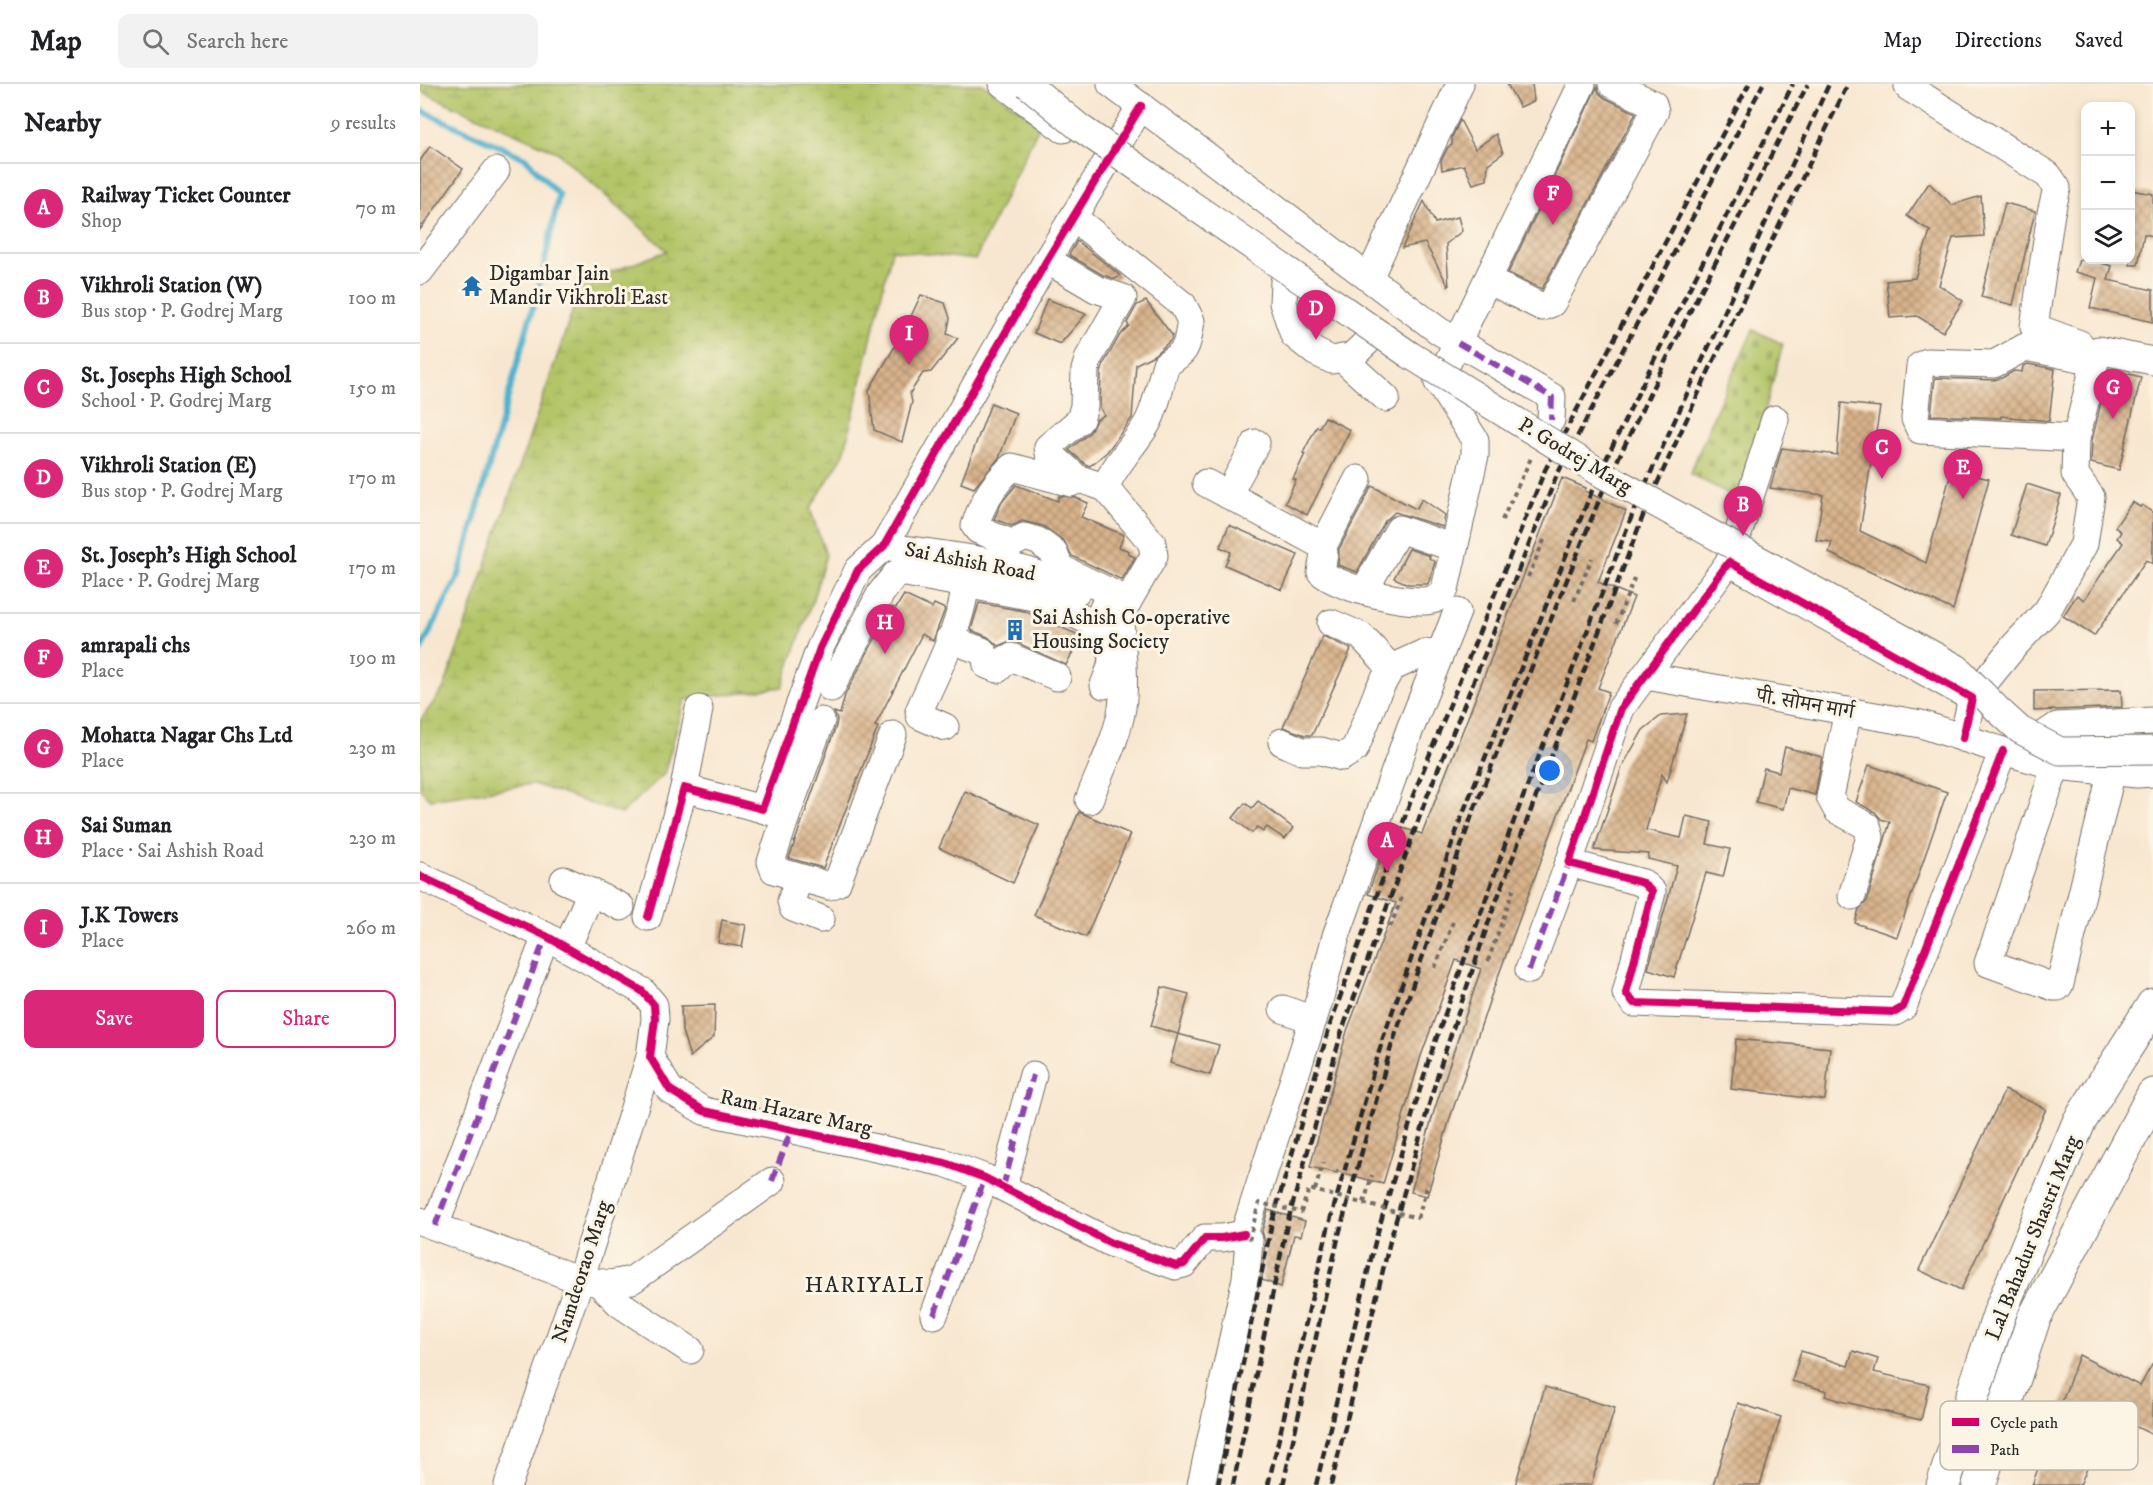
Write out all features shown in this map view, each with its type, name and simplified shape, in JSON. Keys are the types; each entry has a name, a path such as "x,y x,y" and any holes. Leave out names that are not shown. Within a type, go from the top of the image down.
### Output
{"main road":[{"name":"Lal Bahadur Shastri Marg","path":"1971,1401 2000,1312 2079,1122 2153,1005"},
{"name":"Lal Bahadur Shastri Marg","path":"2007,1401 2034,1318 2153,1095"},
{"name":"Lal Bahadur Shastri Marg","path":"1943,1485 1948,1470"},
{"name":"Lal Bahadur Shastri Marg","path":"1979,1485 1984,1470"}],"street":[{"path":"1003,84 1107,162 1433,384 1438,382 1458,343 1582,84"},
{"name":"P. Godrej Marg","path":"1027,84 1079,127 1410,355 1604,475 1957,668 2020,730 2060,751 2153,750"},
{"path":"1111,84 1439,331 1552,397 1551,420"},
{"path":"1369,278 1460,84"},
{"path":"1488,280 1542,308 1552,303 1655,111 1653,104 1612,84"},
{"path":"1910,84 1908,87 2048,175 2057,188 2050,213 2034,327 2096,356"},
{"path":"831,688 881,593 896,574 897,556 1066,246 1107,162 1141,106"},
{"path":"420,271 496,171"},
{"path":"1066,246 1146,277 1183,305 1191,321 1182,354 1166,364 1150,419 1138,440 1107,479 1106,488"},
{"path":"1066,246 1096,289 1124,298"},
{"path":"1104,686 1112,666 1111,654 1095,628 1154,556 1152,543 1106,488 1080,478 1049,453 1048,447 1080,420 1084,406 1085,370 1089,357 1124,298 1146,277"},
{"path":"1284,282 1283,303 1294,335 1315,352 1332,360 1351,357 1368,341"},
{"path":"2076,438 1920,430 1915,419 1920,366 1927,362 1994,364 2025,347 2153,361"},
{"path":"1963,738 1972,698 2015,645 2048,611 2084,544 2091,497 2075,474 2076,438 2096,356"},
{"path":"1342,358 1386,398"},
{"path":"1358,479 1323,546 1321,572 1327,578 1364,591 1408,600 1434,599 1445,589 1475,455 1475,440 1438,382"},
{"path":"1529,970 1569,863 1621,708 1729,562 1775,419"},
{"path":"1256,443 1217,489 1323,546"},
{"path":"1080,478 1071,483 1012,467 989,492 975,526 978,530 1008,542 1016,542 1024,537 1038,541 1054,554 1060,568 1109,610 1123,691 1122,709 1089,800"},
{"path":"1364,591 1403,520 1454,548"},
{"path":"893,735 837,883 829,886 788,872 774,870 771,862 774,812 820,648 858,570 897,556"},
{"name":"Sai Ashish Road","path":"897,556 968,572 993,562 1054,579 1109,610"},
{"path":"1729,562 1972,698"},
{"path":"945,727 920,716 920,711 964,598 968,572"},
{"path":"1201,1485 1246,1278 1247,1237 1336,936 1410,729 1457,612"},
{"path":"1331,623 1361,636 1391,668"},
{"path":"949,639 982,651 987,665 998,669 1006,659 1011,657 1057,677"},
{"path":"1282,742 1302,751 1321,751 1342,757 1355,749 1378,691 1391,668 1424,652 1441,652"},
{"name":"पी. सोमन मार्ग","path":"1646,676 1921,724 2003,751"},
{"path":"648,917 684,789 699,709"},
{"path":"1848,711 1830,797 1837,810 1867,826 1870,837 1852,896"},
{"path":"774,812 821,721"},
{"path":"2003,751 2032,743 2057,726 2153,721"},
{"path":"1569,863 1643,883 1652,892 1626,993 1634,1003 1895,1012 1903,1007 2003,751"},
{"path":"2003,751 2056,766 2153,773"},
{"path":"2056,766 1988,963 2054,987 2060,984 2112,771"},
{"path":"684,789 774,812"},
{"path":"788,872 793,908 821,919"},
{"path":"420,876 557,942 642,991 654,1005 656,1020 650,1057"},
{"path":"564,880 621,907"},
{"path":"591,892 557,942 427,1224 590,1281 610,1284 632,1280 771,1181"},
{"path":"1283,1009 1312,1020"},
{"name":"Ram Hazare Marg","path":"650,1057 670,1090 704,1111 945,1163 994,1182 1111,1243 1176,1266 1184,1264 1205,1238 1247,1237"},
{"name":"Namdeorao Marg","path":"508,1485 590,1281 650,1057"},
{"path":"934,1315 994,1182 1033,1075"},
{"path":"590,1281 620,1304 690,1350"}],"path":[{"path":"1502,520 1527,465"},
{"path":"1528,577 1545,538"},
{"path":"1574,601 1592,558"},
{"path":"1616,624 1636,577 1628,601"},
{"path":"1488,961 1513,891 1508,889"},
{"path":"1390,927 1403,895"},
{"path":"1435,968 1453,922"},
{"path":"1315,1190 1323,1163"},
{"path":"1364,1203 1372,1175"},
{"path":"1247,1237 1259,1203 1301,1212 1310,1189 1418,1218 1428,1184"}],"green space":[{"path":"420,84 983,84 1040,124 975,260 892,250 844,454 810,509 826,555 782,687 685,700 664,774 621,814 533,784 430,799 420,789 420,721 444,688 582,283 667,251 557,152 420,91"},
{"path":"1753,330 1783,344 1741,500 1690,474"}],"building":[{"path":"1507,84 1532,84 1534,101 1520,107"},
{"path":"1597,87 1599,93 1605,98 1636,113 1542,289 1508,273"},
{"path":"1460,120 1475,149 1496,134 1503,153 1488,164 1487,180 1473,184 1464,165 1442,170 1441,161 1448,147 1452,145 1452,137"},
{"path":"430,146 463,169 420,230 420,161"},
{"path":"1929,183 1952,205 1981,196 1984,236 1953,238 1939,285 1963,301 1943,332 1917,316 1890,318 1886,281 1915,278 1930,231 1907,216"},
{"path":"2135,191 2153,194 2153,236 2144,234 2138,265 2130,265 2135,264"},
{"path":"1424,201 1435,223 1458,217 1462,231 1446,244 1449,287 1425,243 1402,248"},
{"path":"2005,203 2035,211 2013,305 1981,297"},
{"path":"1077,241 1120,275 1116,279 1103,275 1069,255"},
{"path":"2079,260 2081,264 2105,264 2112,266 2108,280 2153,290 2153,322 2090,308 2097,278 2075,272"},
{"path":"921,295 945,303 950,318 947,334 958,338 931,372 923,373 910,393 912,402 902,442 874,430 869,390 904,331"},
{"path":"1047,299 1086,314 1060,344 1034,333"},
{"path":"1146,301 1172,335 1171,340 1154,355 1136,364 1132,418 1107,452 1090,466 1069,450 1090,432 1096,420 1104,415 1100,408 1101,373 1104,363 1120,335 1129,326 1127,323 1137,305"},
{"path":"2028,364 2055,369 2049,421 2001,416 2001,418 1931,415 1935,378 1994,380 2014,371 2022,372 2023,366"},
{"path":"2109,369 2141,377 2119,470 2091,463 2092,440"},
{"path":"991,403 1016,413 999,458 974,488 961,483"},
{"path":"1841,403 1880,407 1860,531 1926,563 1954,462 1979,469 1977,476 1989,479 1953,610 1829,553 1832,542 1816,540 1823,495 1770,488 1782,448 1837,455"},
{"path":"1325,417 1350,430 1307,515 1285,503 1296,480 1293,479 1305,454 1303,453 1317,426 1319,428"},
{"path":"1562,478 1586,488 1585,491 1626,511 1598,582 1634,597 1598,688 1609,692 1591,741 1586,739 1492,993 1450,1118 1427,1196 1411,1192 1434,1111 1481,969 1456,960 1421,1056 1383,1184 1337,1171 1337,1173 1310,1167 1347,1031 1396,903 1368,894 1393,825 1422,834"},
{"path":"2027,484 2061,495 2045,546 2011,535"},
{"path":"1016,485 1058,501 1059,496 1074,497 1088,503 1081,517 1124,535 1119,547 1129,551 1128,554 1135,557 1122,580 1072,556 1064,541 1043,526 1022,521 1012,526 994,519 1002,502"},
{"path":"1372,486 1416,509 1422,499 1445,515 1443,527 1395,512 1385,521 1357,572 1338,565 1339,549"},
{"path":"2132,502 2140,507 2142,505 2153,513 2153,564 2146,560 2094,636 2063,616 2077,595 2084,600 2123,543 2117,538 2121,532 2115,527"},
{"path":"1229,525 1298,555 1282,590 1225,565 1231,552 1220,547"},
{"path":"1409,549 1430,556 1429,558 1435,562 1428,584 1408,584 1394,578"},
{"path":"904,595 932,608 934,604 945,609 933,641 922,634 875,726 878,727 823,868 789,858 836,726 837,719 834,712 840,714 845,695 892,607 896,608"},
{"name":"Sai Ashish Co-operative Housing Society","path":"979,603 1024,611 1081,636 1066,665 1009,639 1008,642 998,646 988,637 971,630"},
{"path":"1323,636 1351,649 1312,735 1305,735 1283,727"},
{"path":"2121,690 2122,707 2034,711 2034,691"},
{"path":"1687,714 1667,782 1662,774 1646,830 1681,838 1686,816 1712,822 1707,844 1730,849 1723,877 1706,873 1674,977 1648,969 1677,866 1648,859 1649,854 1594,850 1622,767 1643,730 1661,716"},
{"path":"1785,747 1822,757 1815,795 1788,788 1783,809 1756,802 1764,768 1779,772"},
{"path":"1869,765 1947,792 1897,937 1855,923 1859,909 1867,901 1890,822 1881,819 1875,812 1856,802"},
{"path":"965,791 1039,825 1013,883 939,848"},
{"path":"1258,801 1293,828 1285,839 1267,827 1263,832 1257,827 1252,833 1233,818 1245,803 1252,808"},
{"path":"1079,812 1130,834 1086,937 1034,915"},
{"path":"722,920 746,925 742,947 718,943"},
{"path":"1162,987 1189,994 1178,1034 1151,1026"},
{"path":"715,1005 714,1037 690,1057 682,1031 681,1006"},
{"path":"1178,1034 1219,1045 1210,1075 1170,1063"},
{"path":"1736,1039 1830,1048 1825,1100 1731,1089"},
{"path":"2005,1090 2046,1109 1961,1290 1919,1270"},
{"path":"1268,1210 1305,1221 1301,1236 1294,1235 1281,1287 1262,1280 1265,1241 1262,1231"},
{"path":"1801,1351 1848,1366 1853,1351 1878,1359 1874,1372 1929,1385 1921,1420 1840,1401 1825,1396 1827,1391 1792,1381"},
{"path":"2079,1355 2140,1386 2153,1363 2153,1435 2138,1428 2138,1401 2062,1401"},
{"path":"1545,1387 1615,1408 1591,1485 1515,1485"},
{"path":"1738,1403 1781,1417 1760,1485 1713,1485"},
{"path":"2037,1470 2086,1470 2080,1485 2032,1485"}],"waterway":[{"path":"420,110 525,158 559,195 542,274 459,575 420,651"}],"railway":[{"path":"1218,1485 1272,1222 1330,1025 1410,803 1545,470 1749,84"},
{"path":"1233,1485 1287,1224 1342,1031 1426,799 1557,475 1763,84"},
{"path":"1268,1485 1329,1224 1383,1038 1463,813 1597,478 1669,329 1793,84"},
{"path":"1283,1485 1339,1234 1391,1047 1472,815 1604,488 1681,329 1808,84"},
{"path":"1316,1485 1376,1238 1429,1059 1510,831 1636,505 1829,84"},
{"path":"1331,1485 1390,1241 1439,1070 1491,915 1646,508 1711,366 1848,84"}],"marked path":[{"path":"1458,343 1552,397 1551,420"},
{"path":"1529,970 1569,863"},
{"path":"435,1226 546,936"},
{"path":"1003,1187 1033,1075"},
{"path":"772,1181 791,1131"},
{"path":"934,1315 985,1178"}],"cycle path":[{"path":"648,917 684,788 762,809 820,648 858,570 884,546 1047,260 1141,106"},
{"path":"1963,738 1972,698 1729,562 1621,708 1569,863 1643,883 1652,892 1626,993 1634,1003 1895,1012 1903,1007 2003,751"},
{"path":"420,876 546,936 642,991 654,1005 655,1019 650,1057 670,1090 704,1111 945,1163 985,1178 1111,1243 1176,1266 1184,1264 1205,1238 1244,1234"}],"place":[{"name":"amrapali chs","path":"1553,225"},
{"name":"Digambar Jain Mandir Vikhroli East","path":"472,286"},
{"name":"Vikhroli Station (E)","path":"1316,340"},
{"name":"J.K Towers","path":"909,365"},
{"name":"Mohatta Nagar Chs Ltd","path":"2113,419"},
{"name":"St. Josephs High School","path":"1882,479"},
{"name":"St. Joseph's High School","path":"1963,499"},
{"name":"Vikhroli Station (W)","path":"1743,536"},
{"name":"Sai Ashish Co-operative Housing Society","path":"1015,630"},
{"name":"Sai Suman","path":"885,654"},
{"name":"Railway Ticket Counter","path":"1387,872"}],"district":[{"name":"HARIYALI","path":"865,1285"}]}
